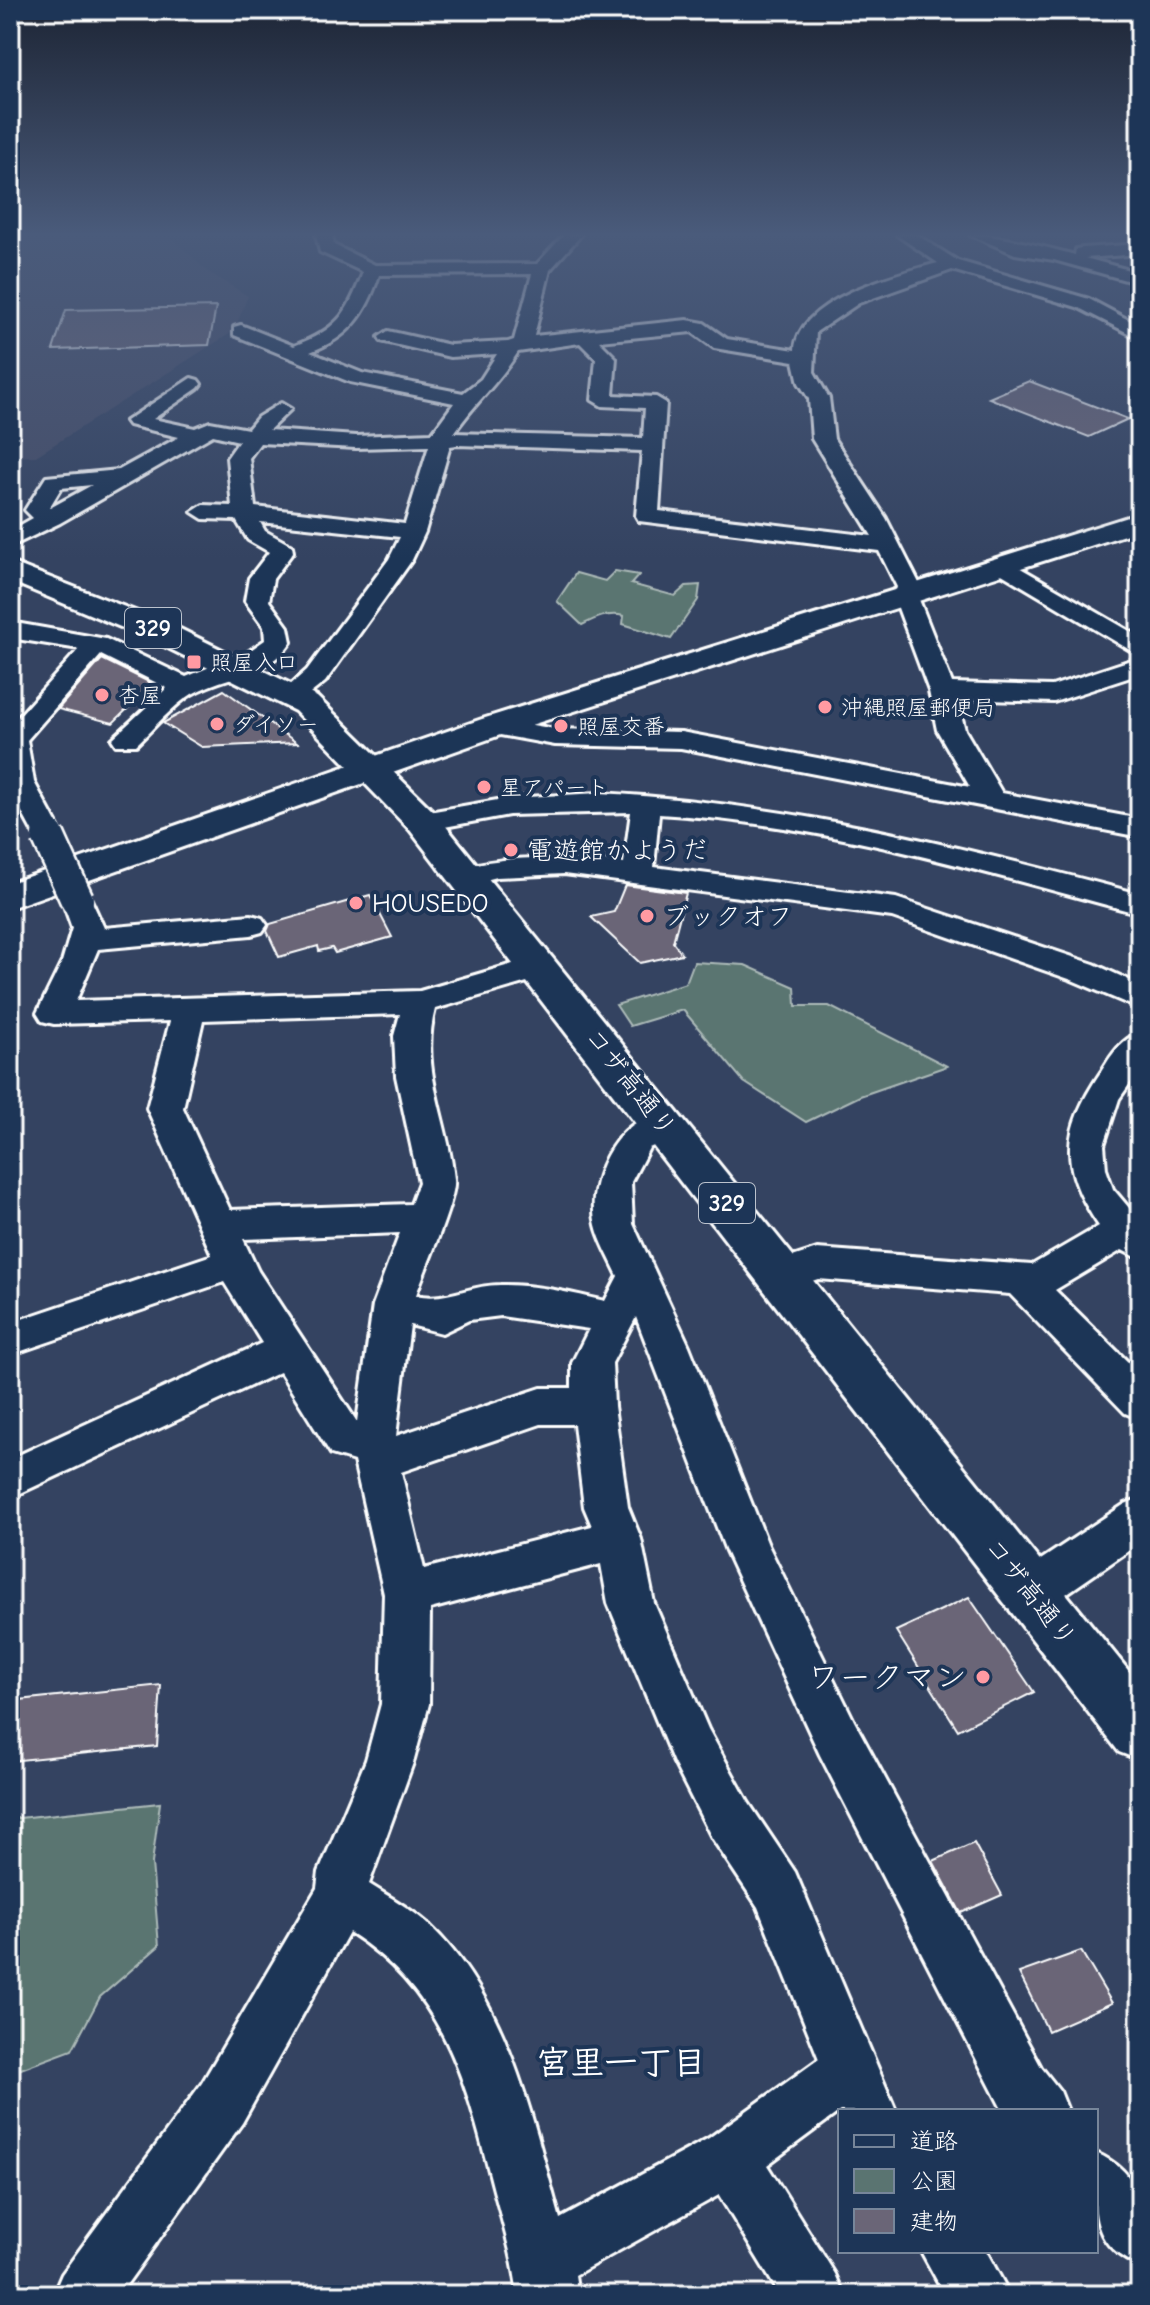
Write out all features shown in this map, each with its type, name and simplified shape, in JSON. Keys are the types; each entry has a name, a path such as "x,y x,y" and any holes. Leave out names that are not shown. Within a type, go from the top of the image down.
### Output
{"main road":[{"path":"10,896 494,726 1140,521"},
{"name":"コザ高通り","path":"10,571 165,634 292,695 323,718 372,768 423,822 540,967 785,1275 1140,1731"}],"street":[{"path":"270,343 357,378 467,400"},
{"path":"294,352 320,343"},
{"path":"413,343 450,351 543,343"},
{"path":"292,695 316,676 369,607 414,532 441,441 467,400 488,383 518,343"},
{"path":"591,343 606,358 602,400 656,403 647,516 890,545"},
{"path":"719,343 804,357"},
{"path":"805,343 804,357 811,390 819,398 823,439 890,545 909,587 906,597 942,691 951,730 993,802"},
{"path":"191,384 136,421 198,435"},
{"path":"126,739 181,689 236,668 278,642 276,627 257,601 261,578 281,552 280,546 256,535 244,513 238,458 265,421 281,409"},
{"path":"10,540 210,428 254,436 356,442 652,445"},
{"path":"52,518 36,510 45,476 126,476"},
{"path":"203,512 336,514 414,532"},
{"path":"1003,565 1140,648"},
{"path":"10,630 97,644 175,680 181,689"},
{"path":"97,644 17,728 13,739 20,782 48,836 81,920 54,1013 420,1002 540,967"},
{"path":"942,691 1054,694 1140,665"},
{"path":"494,726 555,737 681,740 993,802 1060,810 1140,828"},
{"path":"638,872 646,804"},
{"path":"423,822 503,807 646,804 799,823 991,864 1140,904"},
{"path":"466,876 497,868 564,865 638,872 896,908 1008,944 1140,998"},
{"path":"81,920 251,925"},
{"path":"83,2295 222,2103 341,1896 345,1872 390,1760 405,1704 407,1594 374,1455 393,1305 437,1182 413,1076 411,1036 420,1002"},
{"path":"189,1009 165,1108 226,1244 285,1351 346,1441 374,1455 541,1406 593,1406"},
{"path":"785,1275 817,1264 912,1269 1023,1283 1037,1281 1127,1231 1098,1197 1089,1169 1085,1139 1093,1110 1140,1045"},
{"path":"666,1126 636,1139 613,1182 614,1224 638,1275 748,1551 837,1738 1021,2087 1038,2109"},
{"path":"10,1339 226,1244 426,1218"},
{"path":"341,1896 412,1945 453,1998 492,2080 546,2278 729,2158 859,2091 777,1890 730,1820 685,1732 631,1603 619,1539 606,1507 593,1406 592,1363 638,1275"},
{"path":"1023,1283 1140,1401"},
{"path":"393,1305 442,1317 452,1308 494,1300 615,1319"},
{"path":"10,1479 285,1351"},
{"path":"1031,1592 1140,1518"},
{"path":"407,1594 619,1539"},
{"path":"729,2158 814,2295"},
{"path":"1098,2184 1140,2237"},
{"path":"952,2253 980,2295"}],"shaded area":[{"path":"10,343 216,343 36,456 10,457"}],"green space":[{"path":"615,571 639,575 631,584 675,596 686,586 700,585 698,600 671,639 623,624 624,616 618,615 602,616 582,625 557,601 576,573 605,581"},
{"path":"694,962 745,965 795,987 796,1006 829,1006 947,1066 860,1096 806,1122 744,1082 683,1010 630,1026 616,1005 686,983"},
{"path":"160,1803 152,1863 159,1946 100,1997 72,2050 10,2073 10,1819"}],"building":[{"path":"55,343 209,343 209,345 53,350"},
{"path":"1029,381 1128,419 1089,437 989,398"},
{"name":"杏屋","path":"102,659 153,684 113,723 58,709"},
{"path":"224,690 297,743 202,747 163,723"},
{"path":"625,885 686,893 673,942 682,954 640,963 591,917 614,912"},
{"path":"370,895 392,937 335,953 332,948 319,951 318,946 279,957 267,931 270,924"},
{"path":"969,1597 1034,1692 958,1730 896,1631"},
{"path":"161,1685 157,1746 10,1761 10,1701"},
{"path":"974,1843 1002,1895 961,1913 933,1861"},
{"path":"1081,1951 1112,2003 1048,2031 1019,1973"}],"place":[{"name":"照屋入口","path":"194,662"},
{"name":"杏屋","path":"102,695"},
{"name":"沖縄照屋郵便局","path":"825,707"},
{"name":"ダイソー","path":"217,724"},
{"name":"照屋交番","path":"561,726"},
{"name":"星アパート","path":"484,787"},
{"name":"電遊館かようだ","path":"511,850"},
{"name":"HOUSEDO","path":"356,903"},
{"name":"ブックオフ","path":"647,916"},
{"name":"ワークマン","path":"983,1677"}],"district":[{"name":"宮里一丁目","path":"621,2062"}]}
